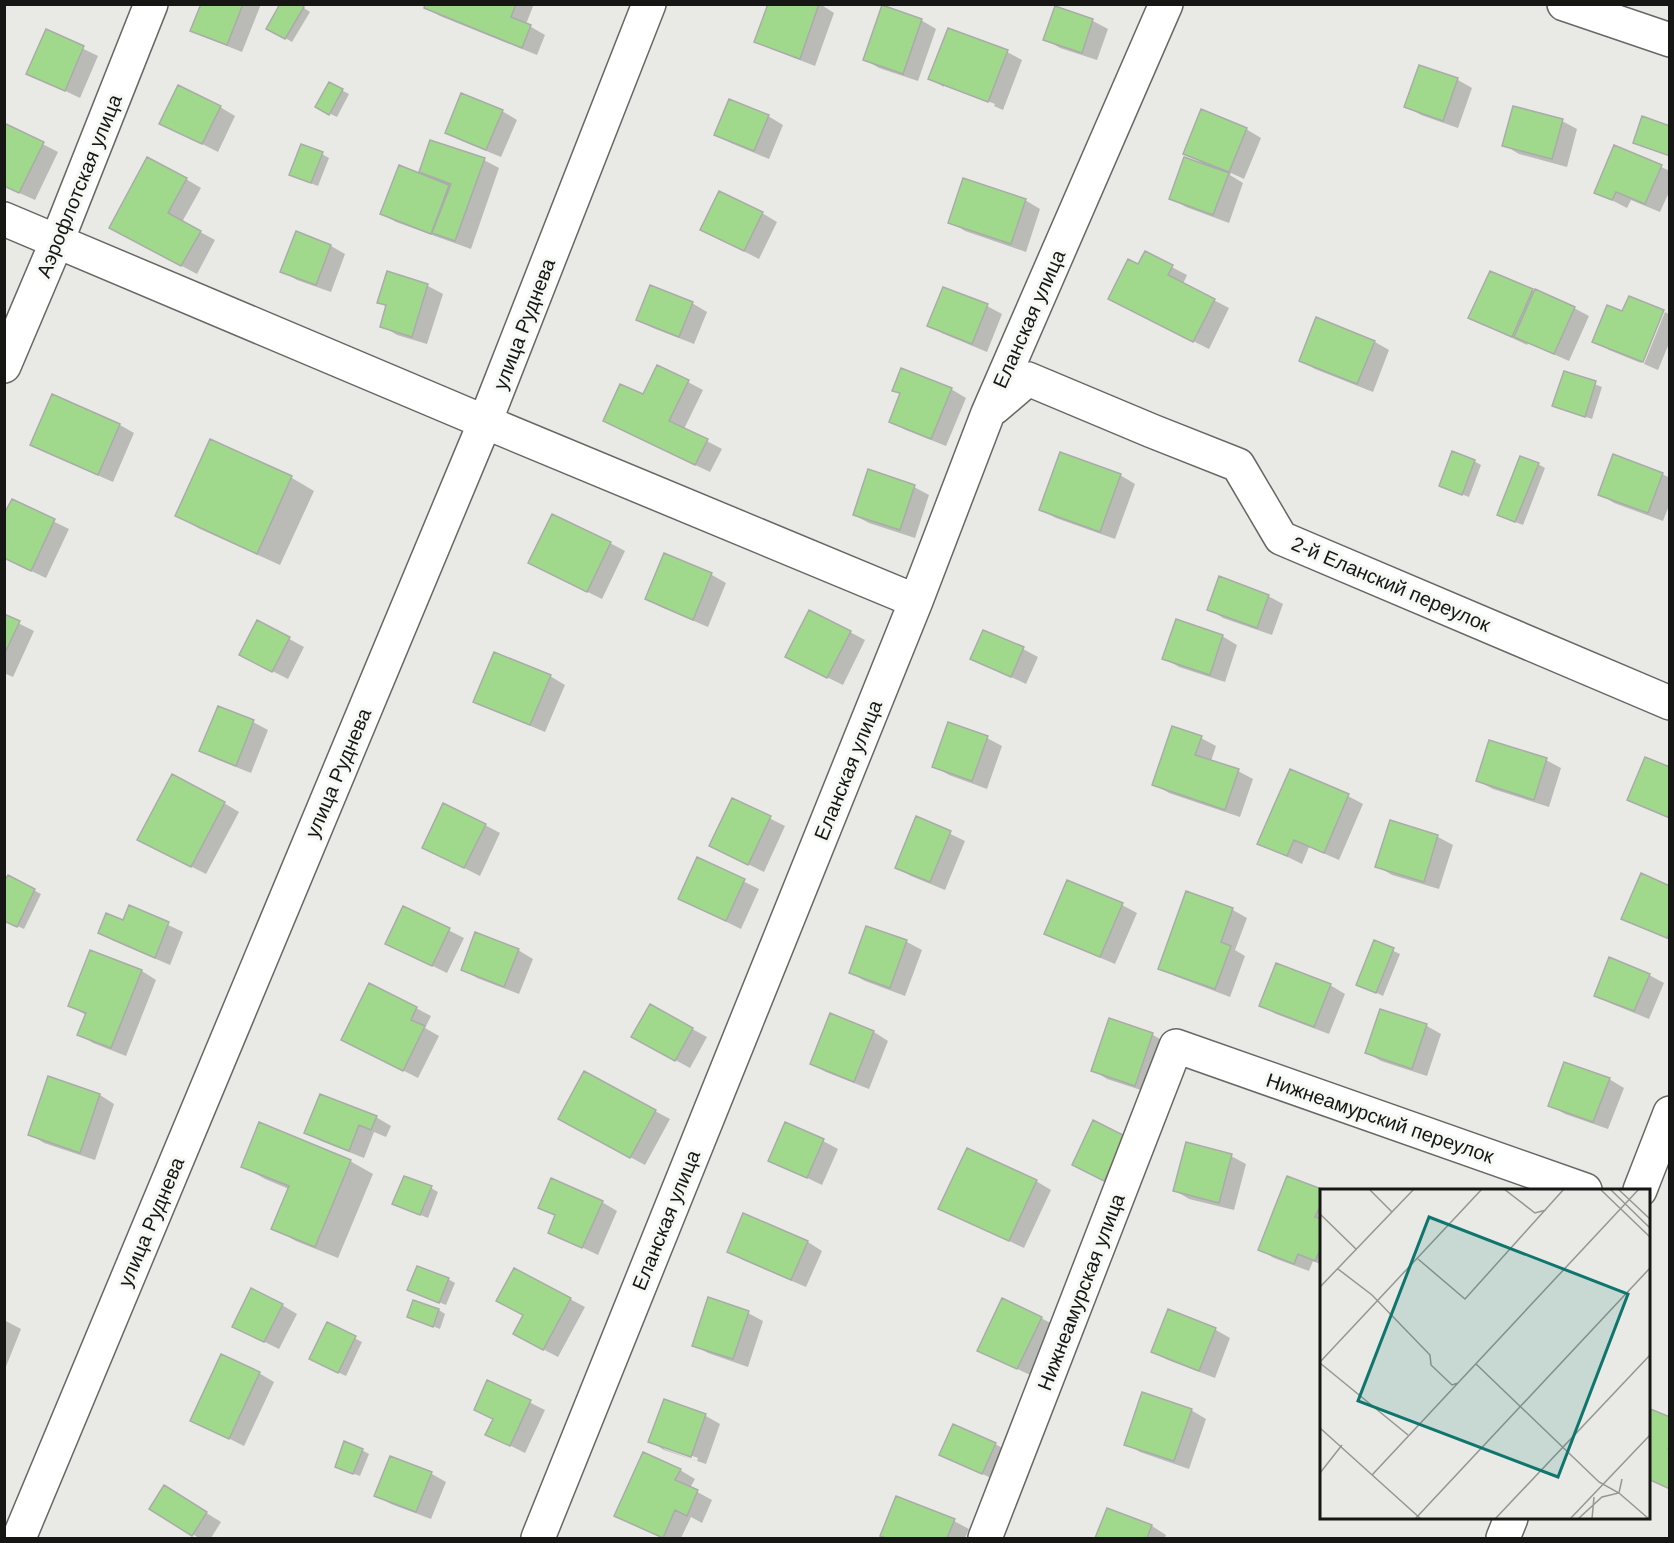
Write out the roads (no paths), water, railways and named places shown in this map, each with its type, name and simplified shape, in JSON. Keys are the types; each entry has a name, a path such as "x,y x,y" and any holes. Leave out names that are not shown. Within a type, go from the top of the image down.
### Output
{"street":[{"name":"Аэрофлотская улица","path":"4,366 57,241 151,4"},
{"name":"улица Руднева","path":"19,1539 485,422 649,4"},
{"name":"Еланская улица","path":"538,1539 916,601 988,413 1166,4"},
{"path":"1564,4 1670,40"},
{"path":"4,219 916,601"},
{"name":"2-й Еланский переулок","path":"988,413 1028,379 1238,465 1281,538 1670,703"},
{"name":"Нижнеамурский переулок","path":"1176,1046 1579,1189"},
{"name":"Нижнеамурская улица","path":"985,1539 1176,1046"},
{"path":"1641,1189 1670,1113"},
{"path":"1503,1539 1511,1519"}]}
